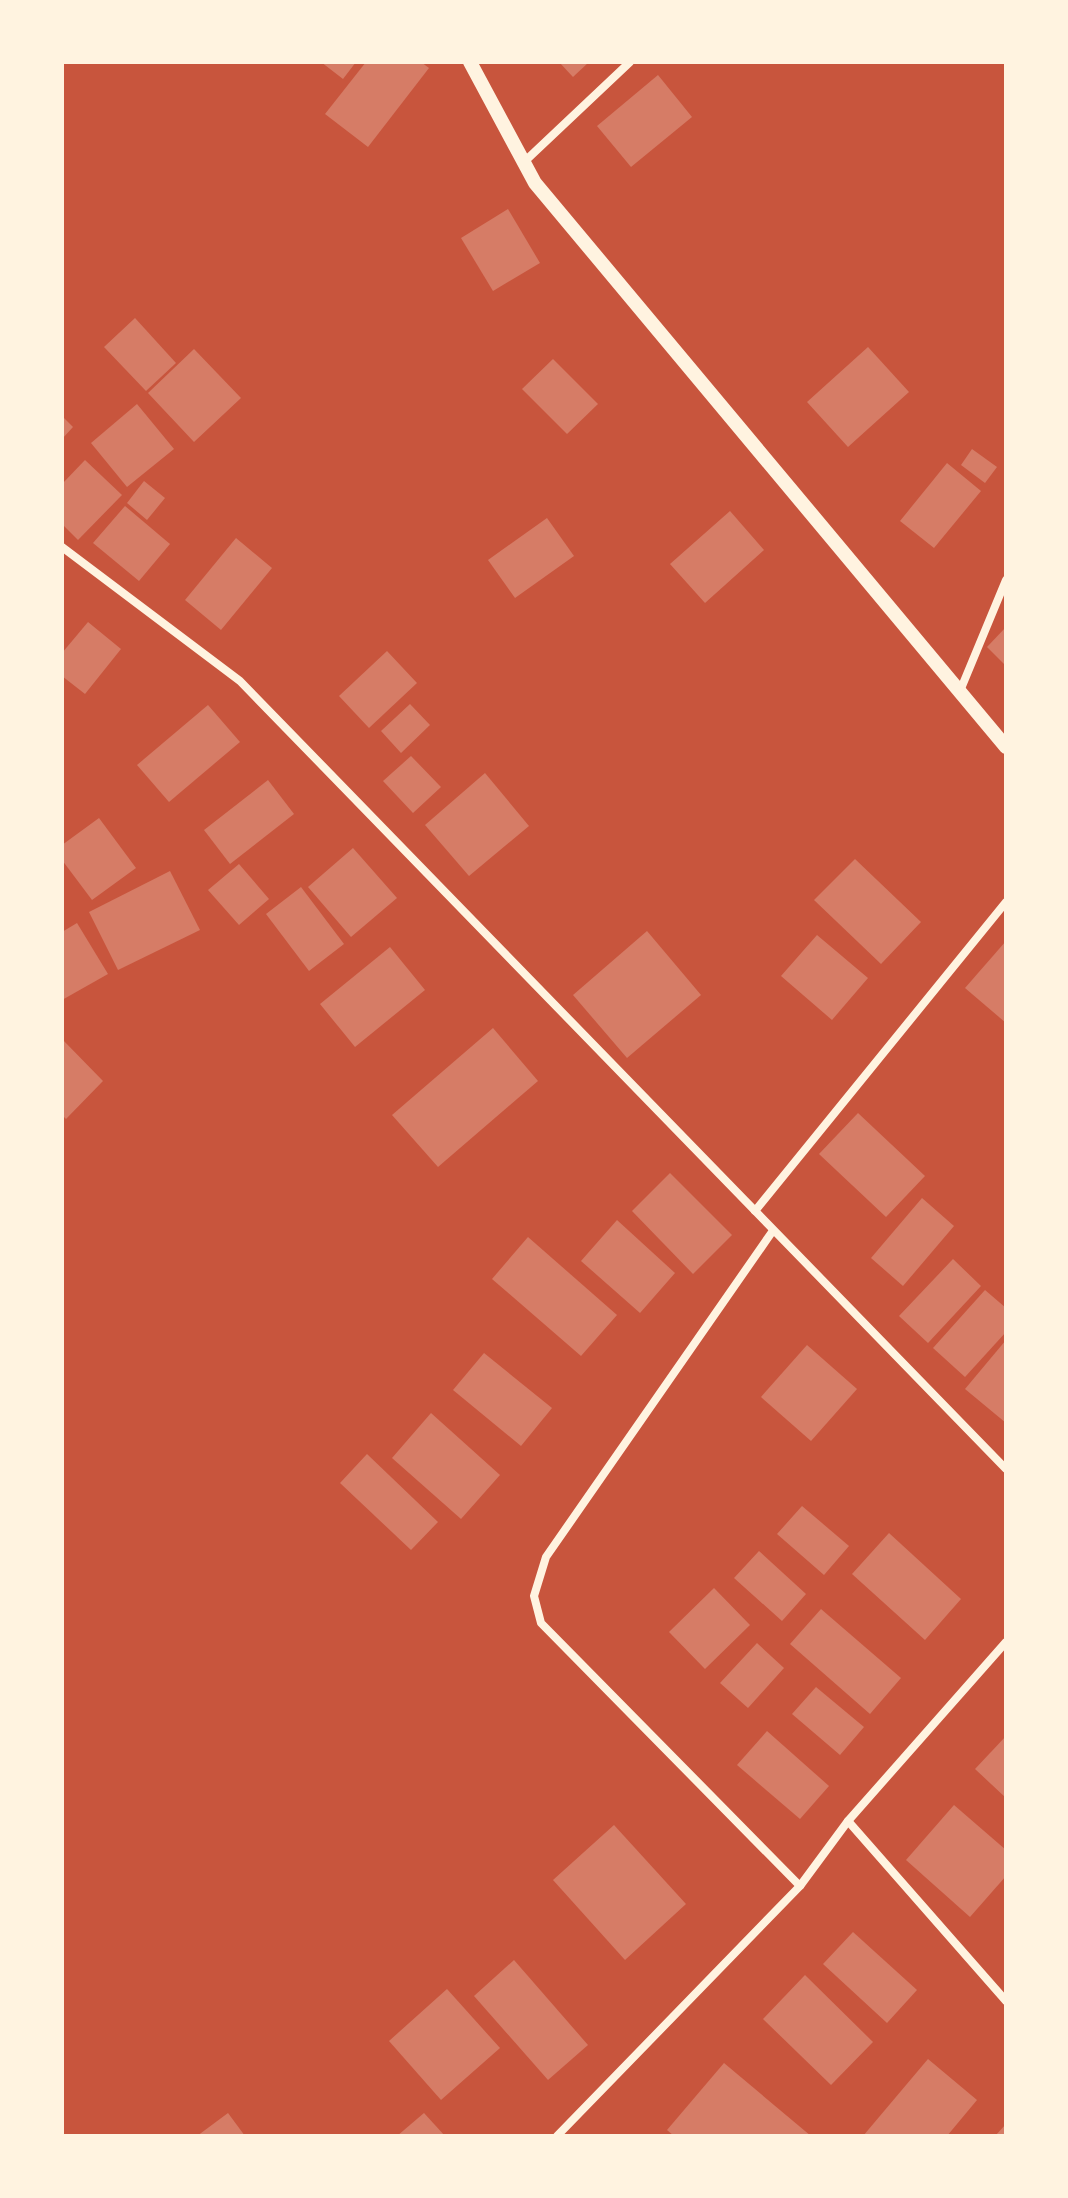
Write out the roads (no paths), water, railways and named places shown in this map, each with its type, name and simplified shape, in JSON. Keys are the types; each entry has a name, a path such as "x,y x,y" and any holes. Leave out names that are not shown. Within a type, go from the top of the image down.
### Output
{"street":[{"path":"470,62 523,163 545,196 1006,747"},
{"path":"523,163 630,62"},
{"path":"62,547 240,681 772,1232 1006,1469"},
{"path":"960,691 1006,580"},
{"path":"755,1211 1006,902"},
{"path":"772,1232 546,1557 534,1596 541,1623 800,1886"},
{"path":"557,2136 800,1886 848,1821 1006,1642"},
{"path":"848,1821 1006,2001"}]}
